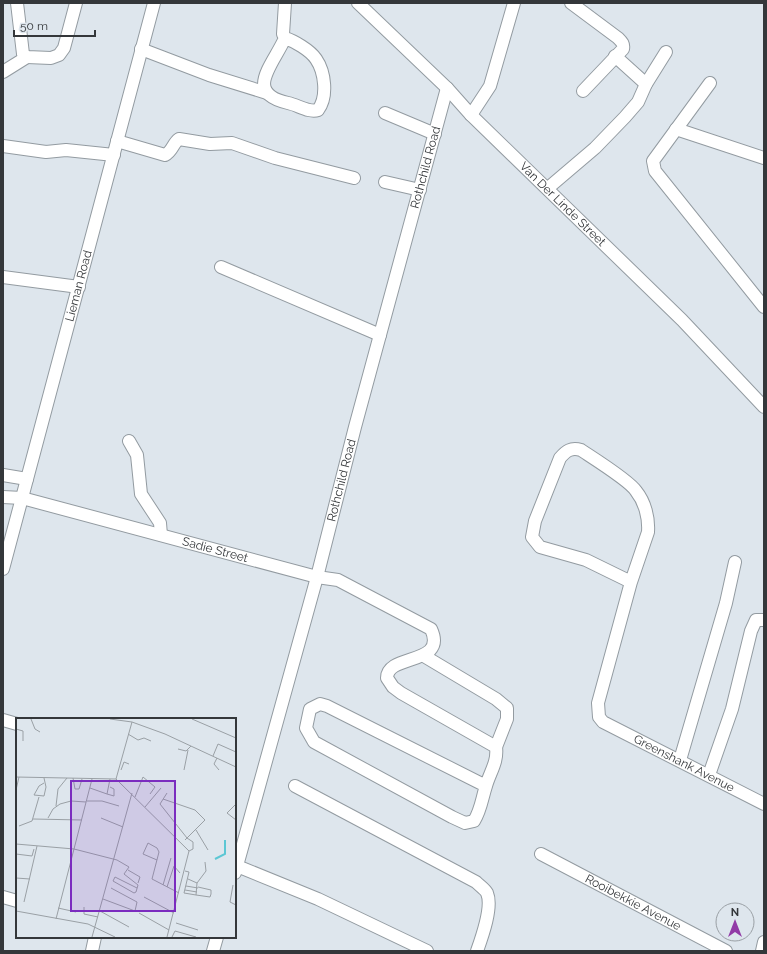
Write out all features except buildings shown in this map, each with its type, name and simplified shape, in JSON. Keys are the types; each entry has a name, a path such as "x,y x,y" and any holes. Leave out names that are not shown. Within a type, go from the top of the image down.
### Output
{"street":[{"path":"18,3 22,54 27,57 51,58 60,55 64,48 76,3"},
{"name":"Lieman Road","path":"3,569 154,3"},
{"path":"267,94 264,87 265,78 285,38 283,34 285,3"},
{"path":"471,115 490,86 514,3"},
{"path":"571,3 622,42 623,49 583,92"},
{"name":"Van Der Linde Street","path":"366,5 447,88 471,115 548,188 682,320 764,407"},
{"path":"142,50 209,75 267,94 274,100 295,104 308,110 318,110 322,104 325,89 316,59 291,40 285,38"},
{"path":"548,188 594,148 625,117 638,102 646,84 666,52"},
{"path":"615,56 646,84"},
{"path":"3,72 27,57"},
{"path":"710,83 653,161 655,171 764,307"},
{"name":"Rothchild Road","path":"236,869 317,577 380,335 447,88"},
{"path":"384,113 435,134"},
{"path":"676,129 764,158"},
{"path":"117,141 165,155 168,154 176,141 179,139 210,144 232,143 276,158 354,178"},
{"path":"3,146 46,152 66,150 114,155"},
{"path":"385,182 420,190"},
{"path":"221,267 380,335"},
{"path":"3,276 79,287"},
{"path":"129,441 137,455 141,494 160,523 161,535"},
{"path":"571,449 581,450 636,490 641,500 649,523 648,532 631,582 586,560 540,547 532,537 538,514 560,458 566,451 571,449"},
{"path":"3,475 27,479"},
{"name":"Sadie Street","path":"3,497 22,498 317,577 338,580 421,622 431,629 434,635 434,642 424,656"},
{"path":"680,760 726,603 735,562"},
{"name":"Greenshank Avenue","path":"631,582 598,703 599,717 603,722 764,804"},
{"path":"709,775 732,709 751,631 756,620 764,620"},
{"path":"486,786 328,706 320,704 310,709 306,728 314,742 465,823 474,821 483,802 486,786 496,763 496,747 507,718 507,708 496,699 424,656 394,665 387,675 389,683 400,693 496,747"},
{"path":"3,720 16,724"},
{"path":"295,786 476,882 487,892 489,910 476,951"},
{"name":"Rooibekkie Avenue","path":"541,854 726,951"},
{"path":"236,869 332,905 427,951"},
{"path":"3,897 16,901"},
{"path":"92,951 95,938"},
{"path":"213,951 217,938"},
{"path":"762,951 764,942"}]}
